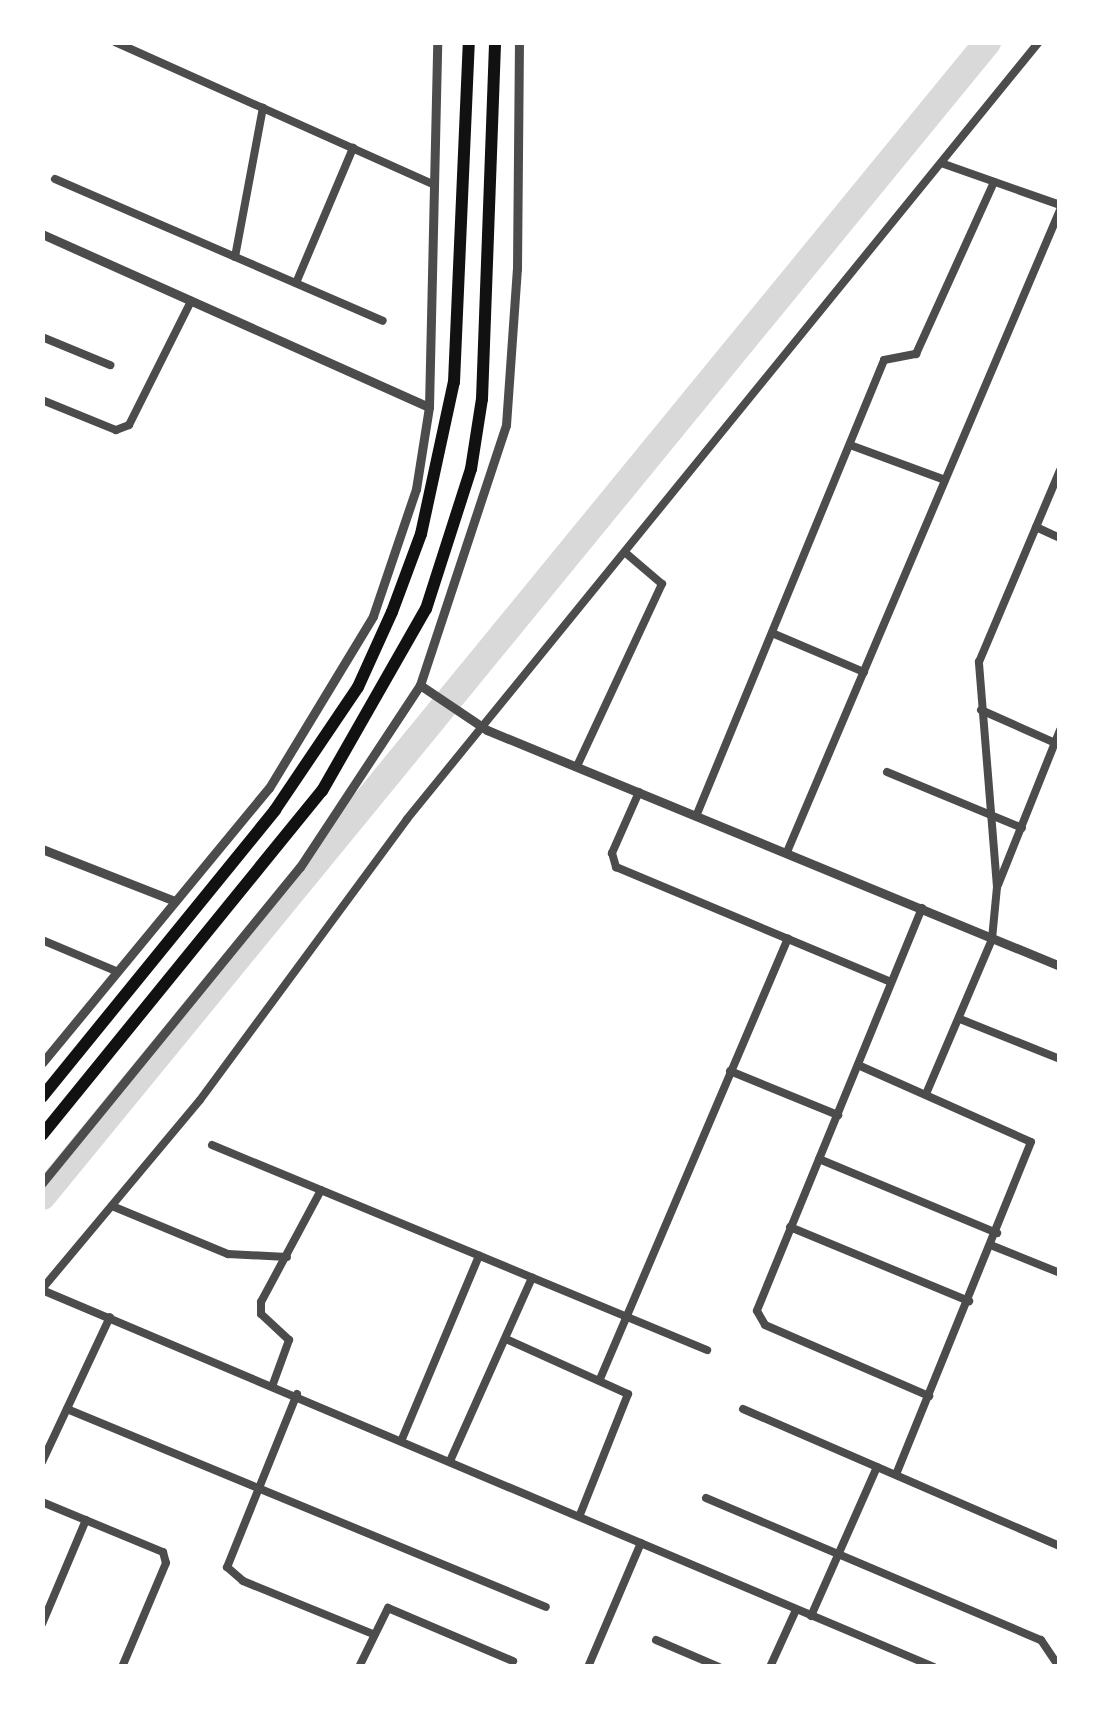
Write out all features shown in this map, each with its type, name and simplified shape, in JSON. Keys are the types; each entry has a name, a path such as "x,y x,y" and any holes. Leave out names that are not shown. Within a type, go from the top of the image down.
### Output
{"highway":[{"path":"42,1097 289,790 358,687 392,612 431,496 454,382 469,42"},
{"path":"42,1135 322,791 426,609 470,469 482,399 495,42"}],"street":[{"path":"116,42 435,184"},
{"path":"42,1064 268,788 373,616 416,489 429,407 437,42"},
{"path":"42,1183 299,867 424,688 506,424 519,42"},
{"path":"934,1667 42,1290 112,1206 407,819 487,730 1039,42"},
{"path":"235,257 263,108"},
{"path":"296,283 353,148"},
{"path":"787,852 1060,208 940,164"},
{"path":"56,179 383,321"},
{"path":"697,814 884,360 916,354 994,182"},
{"path":"42,234 429,407"},
{"path":"42,400 116,430 129,425 191,301"},
{"path":"42,337 110,364"},
{"path":"850,445 945,480"},
{"path":"926,1094 992,939 997,886 979,662 1060,470"},
{"path":"1036,527 1060,538"},
{"path":"578,764 662,587 658,576 628,555"},
{"path":"772,633 864,672"},
{"path":"424,688 487,730 1060,966"},
{"path":"981,710 1054,742"},
{"path":"997,886 1060,730"},
{"path":"887,772 1022,828"},
{"path":"639,790 612,863 891,982"},
{"path":"42,849 175,901"},
{"path":"922,908 759,1305 760,1321 928,1396"},
{"path":"600,1379 788,938"},
{"path":"42,940 118,973"},
{"path":"960,1018 1060,1059"},
{"path":"858,1065 1031,1142 993,1246 896,1474"},
{"path":"730,1071 838,1114"},
{"path":"212,1145 707,1350"},
{"path":"819,1159 997,1233"},
{"path":"273,1384 289,1340 260,1308 320,1190"},
{"path":"112,1206 228,1254 289,1257"},
{"path":"790,1227 969,1301"},
{"path":"993,1246 1060,1273"},
{"path":"402,1439 479,1256"},
{"path":"450,1461 532,1278"},
{"path":"42,1462 110,1317"},
{"path":"506,1339 625,1389 628,1399 579,1516"},
{"path":"297,1394 255,1486 227,1560 230,1571 373,1634"},
{"path":"67,1409 546,1607"},
{"path":"743,1409 1060,1546"},
{"path":"811,1616 877,1467"},
{"path":"706,1498 1041,1640 1059,1667"},
{"path":"42,1502 165,1557 122,1667"},
{"path":"42,1624 86,1520"},
{"path":"588,1667 640,1543"},
{"path":"359,1667 373,1634 392,1608 513,1661"},
{"path":"770,1667 796,1610"},
{"path":"656,1640 719,1667"}],"waterway":[{"path":"42,1196 987,42"}]}
